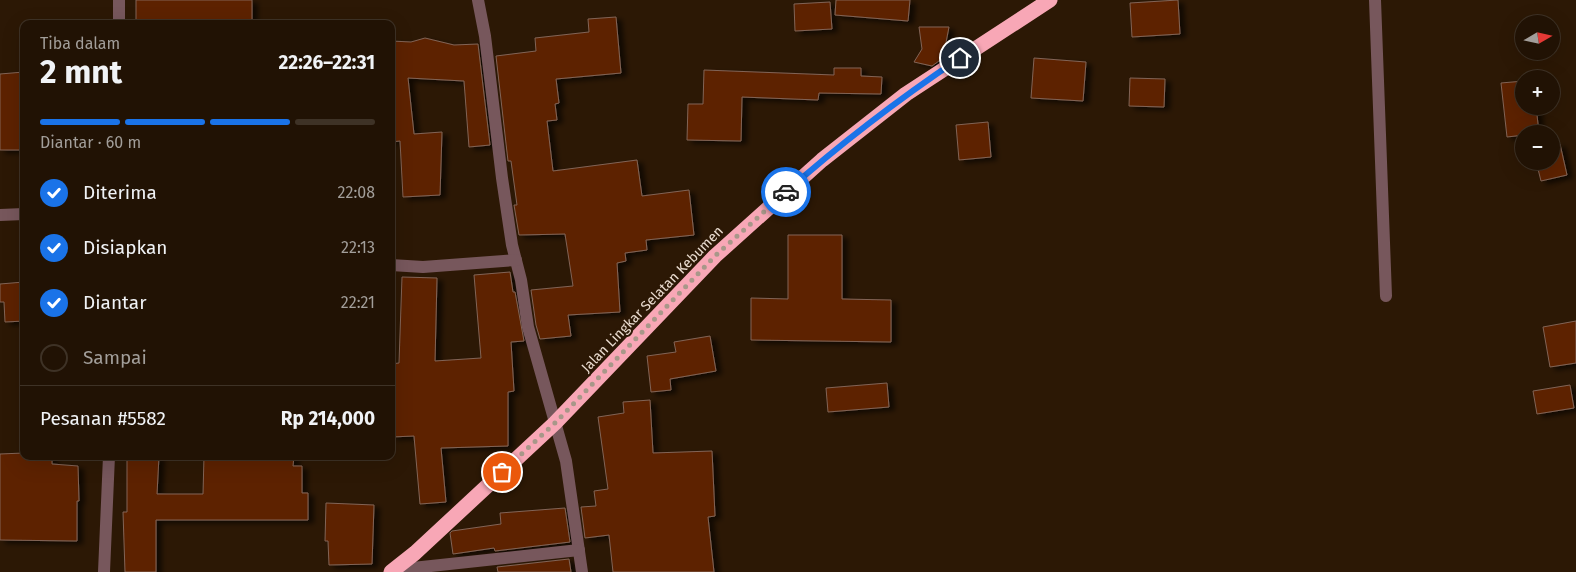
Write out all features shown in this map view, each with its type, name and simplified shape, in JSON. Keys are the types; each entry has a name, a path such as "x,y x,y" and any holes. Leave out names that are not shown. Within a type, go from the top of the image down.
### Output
{"highway":[{"name":"Jalan Lingkar Selatan Kebumen","path":"393,571 415,553 555,423 715,256 822,160 906,94 1050,0"}],"street":[{"path":"119,0 119,20"},
{"path":"478,0 485,36 506,204 528,327 566,461 582,572"},
{"path":"1375,0 1386,296"},
{"path":"0,215 20,214"},
{"path":"395,265 423,267 516,260"},
{"path":"104,572 108,460"},
{"path":"393,571 579,550"}],"building":[{"path":"136,0 252,0 252,20 136,20"},
{"path":"836,0 910,0 908,21 835,15"},
{"path":"1178,0 1180,34 1132,37 1130,3"},
{"path":"830,2 832,29 795,31 794,4"},
{"path":"616,17 621,73 556,79 559,103 555,104 557,120 547,121 553,171 637,160 642,196 689,190 694,235 646,240 647,250 625,253 626,261 617,263 620,312 568,315 571,336 540,339 531,290 573,286 565,234 519,235 514,205 517,205 511,161 508,161 496,56 536,51 535,38 589,32 588,19"},
{"path":"919,27 949,27 943,58 932,66 914,62 922,49"},
{"path":"425,38 454,45 478,44 490,145 469,147 464,81 408,78 414,134 442,132 440,195 403,197 400,141 395,142 395,41 411,42"},
{"path":"1034,58 1086,62 1083,101 1031,98"},
{"path":"834,68 861,68 861,76 882,77 881,94 819,93 818,100 742,97 741,141 687,140 688,104 703,104 704,70 834,75"},
{"path":"20,72 20,150 0,150 0,74"},
{"path":"1130,78 1165,79 1164,107 1129,106"},
{"path":"1515,82 1515,115 1537,115 1538,125 1515,125 1515,136 1507,137 1501,83"},
{"path":"988,122 991,157 959,160 956,125"},
{"path":"1560,144 1567,175 1541,181 1538,170 1560,170"},
{"path":"788,235 842,235 842,299 891,300 891,342 751,340 751,298 788,299"},
{"path":"510,272 513,292 515,292 524,341 511,342 514,391 508,392 508,446 441,448 446,502 420,504 414,436 395,437 395,364 399,363 402,277 437,278 435,361 481,358 474,275"},
{"path":"20,282 20,321 5,322 4,302 0,302 0,284"},
{"path":"1576,321 1576,363 1550,367 1543,327"},
{"path":"710,336 716,371 670,379 671,390 651,392 647,356 676,352 674,342"},
{"path":"887,383 889,407 828,412 826,388"},
{"path":"1570,385 1574,408 1537,414 1533,391"},
{"path":"650,400 653,453 712,451 715,516 708,517 714,572 613,572 609,535 585,538 581,507 596,506 594,491 608,489 598,417 624,413 623,402"},
{"path":"20,453 20,460 52,460 52,464 78,466 77,541 0,540 0,454"},
{"path":"127,460 159,460 157,494 203,494 204,460 294,460 293,466 302,466 302,493 308,493 308,520 156,520 156,572 125,572 123,512 127,512"},
{"path":"326,503 374,505 372,564 329,565 328,541 325,541"},
{"path":"565,508 570,542 495,551 494,548 453,554 450,533 452,531 501,524 500,513"},
{"path":"569,559 571,572 498,572 497,567"}],"way so far":[{"path":"502,472 555,423 715,256 786,192"}],"route":[{"path":"786,192 822,160 882,112 960,58"}]}
